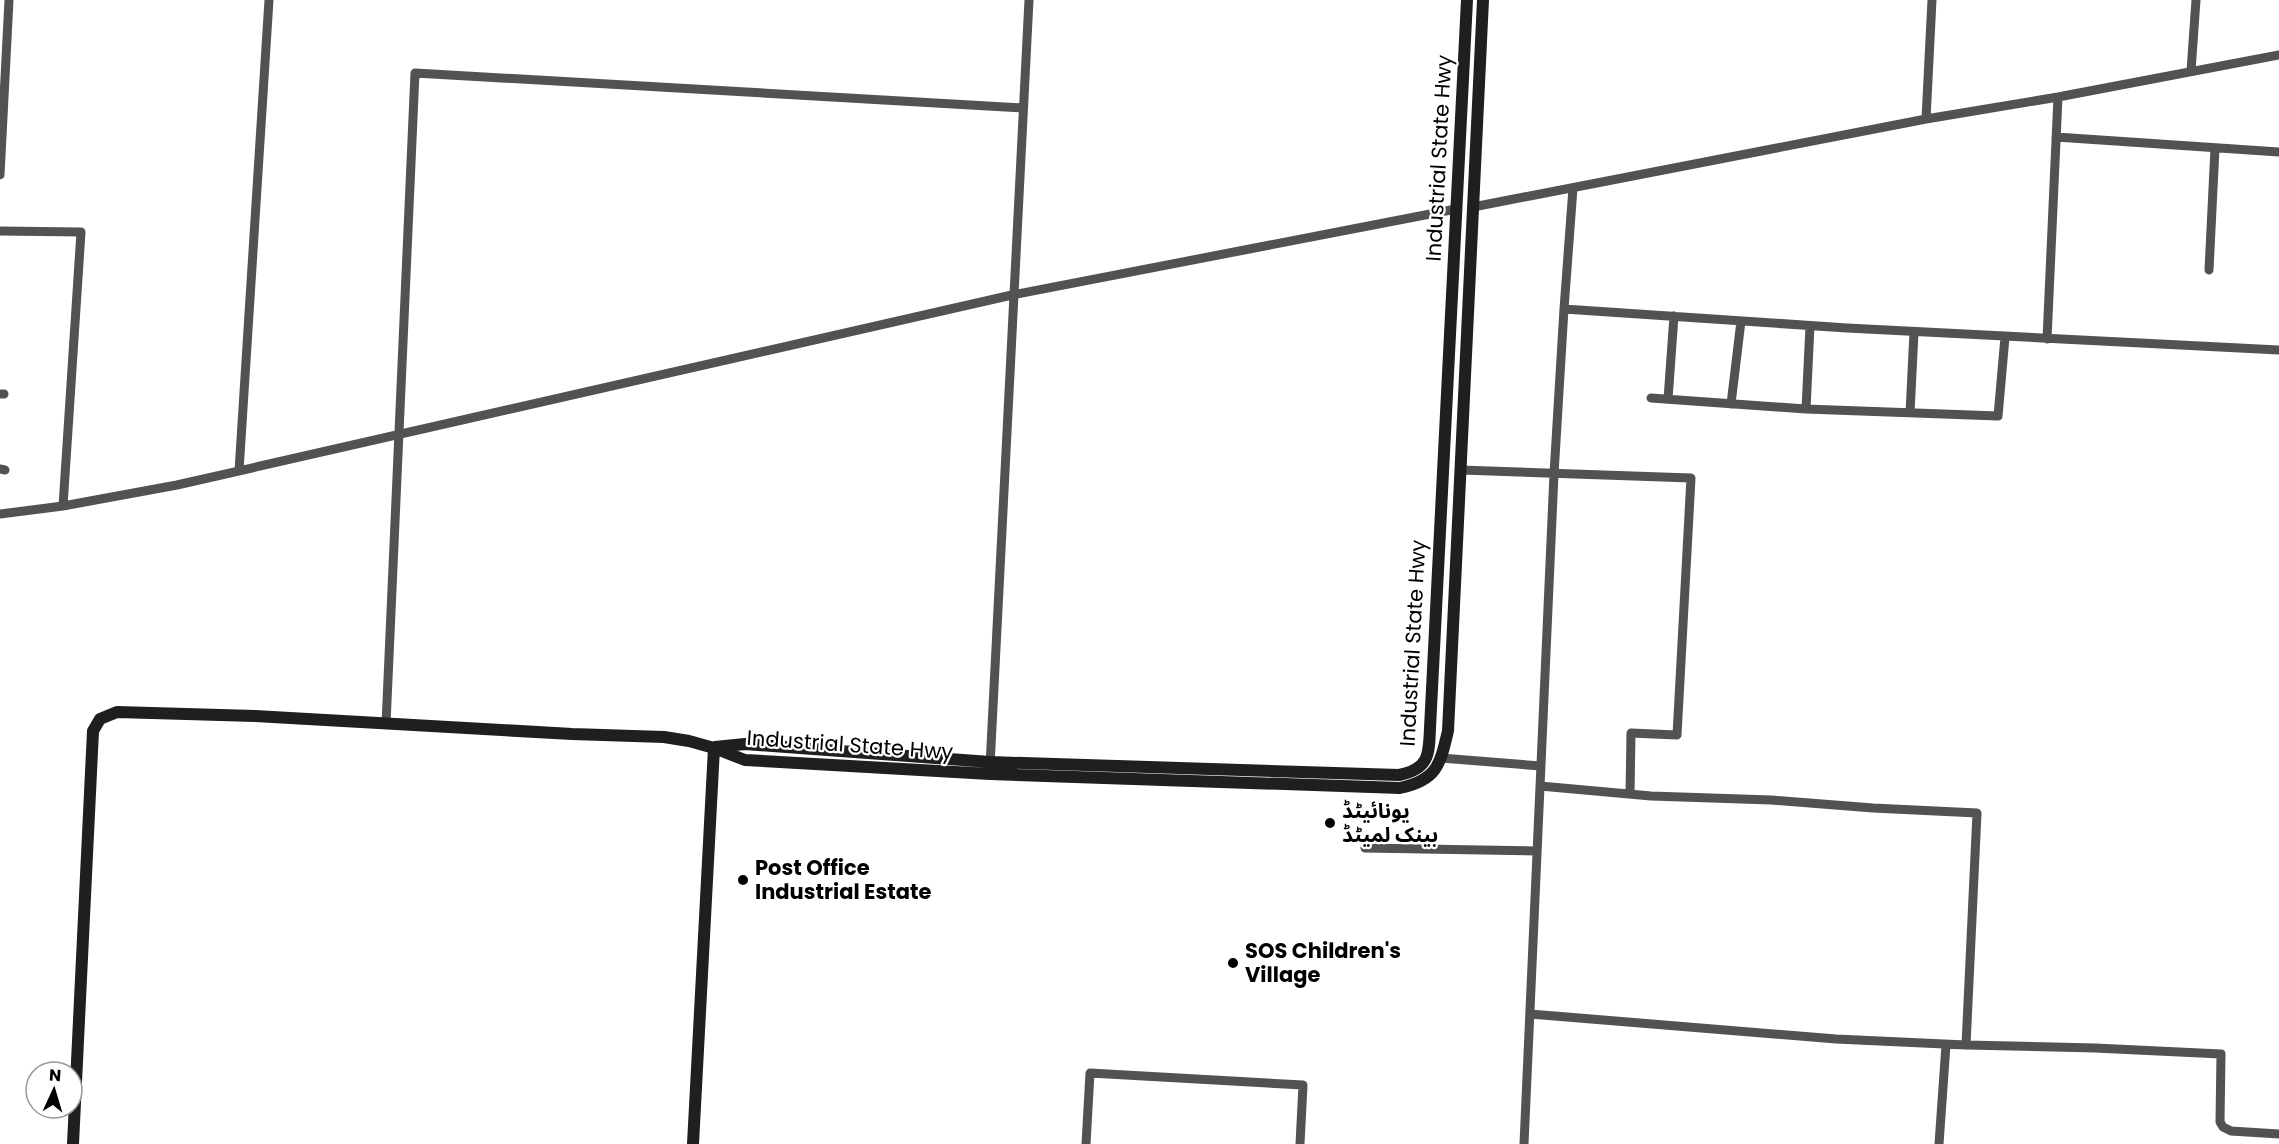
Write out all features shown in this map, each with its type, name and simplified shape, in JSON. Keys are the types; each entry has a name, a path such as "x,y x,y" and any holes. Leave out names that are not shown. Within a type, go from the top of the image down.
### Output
{"main road":[{"name":"Industrial State Hwy","path":"990,768 1399,776 1419,769 1429,753 1467,0"},
{"name":"Industrial State Hwy","path":"73,1144 92,738 100,719 117,712 255,716 664,737 714,747 745,744 990,768 1400,788 1428,779 1442,758 1448,731 1483,0"},
{"path":"1460,126 1477,127"},
{"path":"1452,285 1469,286"},
{"path":"693,1144 714,747"}],"street":[{"path":"0,175 4,18 9,0"},
{"path":"239,471 269,0"},
{"path":"990,768 1029,0"},
{"path":"1926,119 1932,0"},
{"path":"2192,70 2196,0"},
{"path":"1473,207 1926,119 2058,97 2279,55"},
{"path":"386,724 415,73 1023,108"},
{"path":"2047,339 2058,97"},
{"path":"2056,137 2279,152"},
{"path":"2209,270 2215,148"},
{"path":"1524,1144 1554,474 1573,188"},
{"path":"0,514 63,506 177,485 1014,295 1456,209"},
{"path":"0,231 81,232 63,506"},
{"path":"1564,309 1914,332 2279,350"},
{"path":"1668,399 1674,316"},
{"path":"1731,404 1741,321"},
{"path":"1806,409 1810,326"},
{"path":"1910,413 1914,332"},
{"path":"1651,398 1806,409 1998,416 2005,337"},
{"path":"1461,470 1691,478 1677,735 1631,733 1630,794"},
{"path":"1442,758 1541,766"},
{"path":"1540,786 1630,794 1977,813 1965,1045"},
{"path":"1365,848 1537,851"},
{"path":"1530,1014 1836,1039 1946,1045 2095,1047 2221,1054 2220,1122 2223,1127 2231,1131 2279,1134"},
{"path":"1939,1144 1946,1045"},
{"path":"1086,1144 1090,1073 1303,1085 1300,1144"}],"place":[{"name":"یونائیٹڈ بینک لمیٹڈ","path":"1330,823"},
{"name":"Post Office Industrial Estate","path":"743,880"},
{"name":"SOS Children's Village","path":"1233,963"}]}
